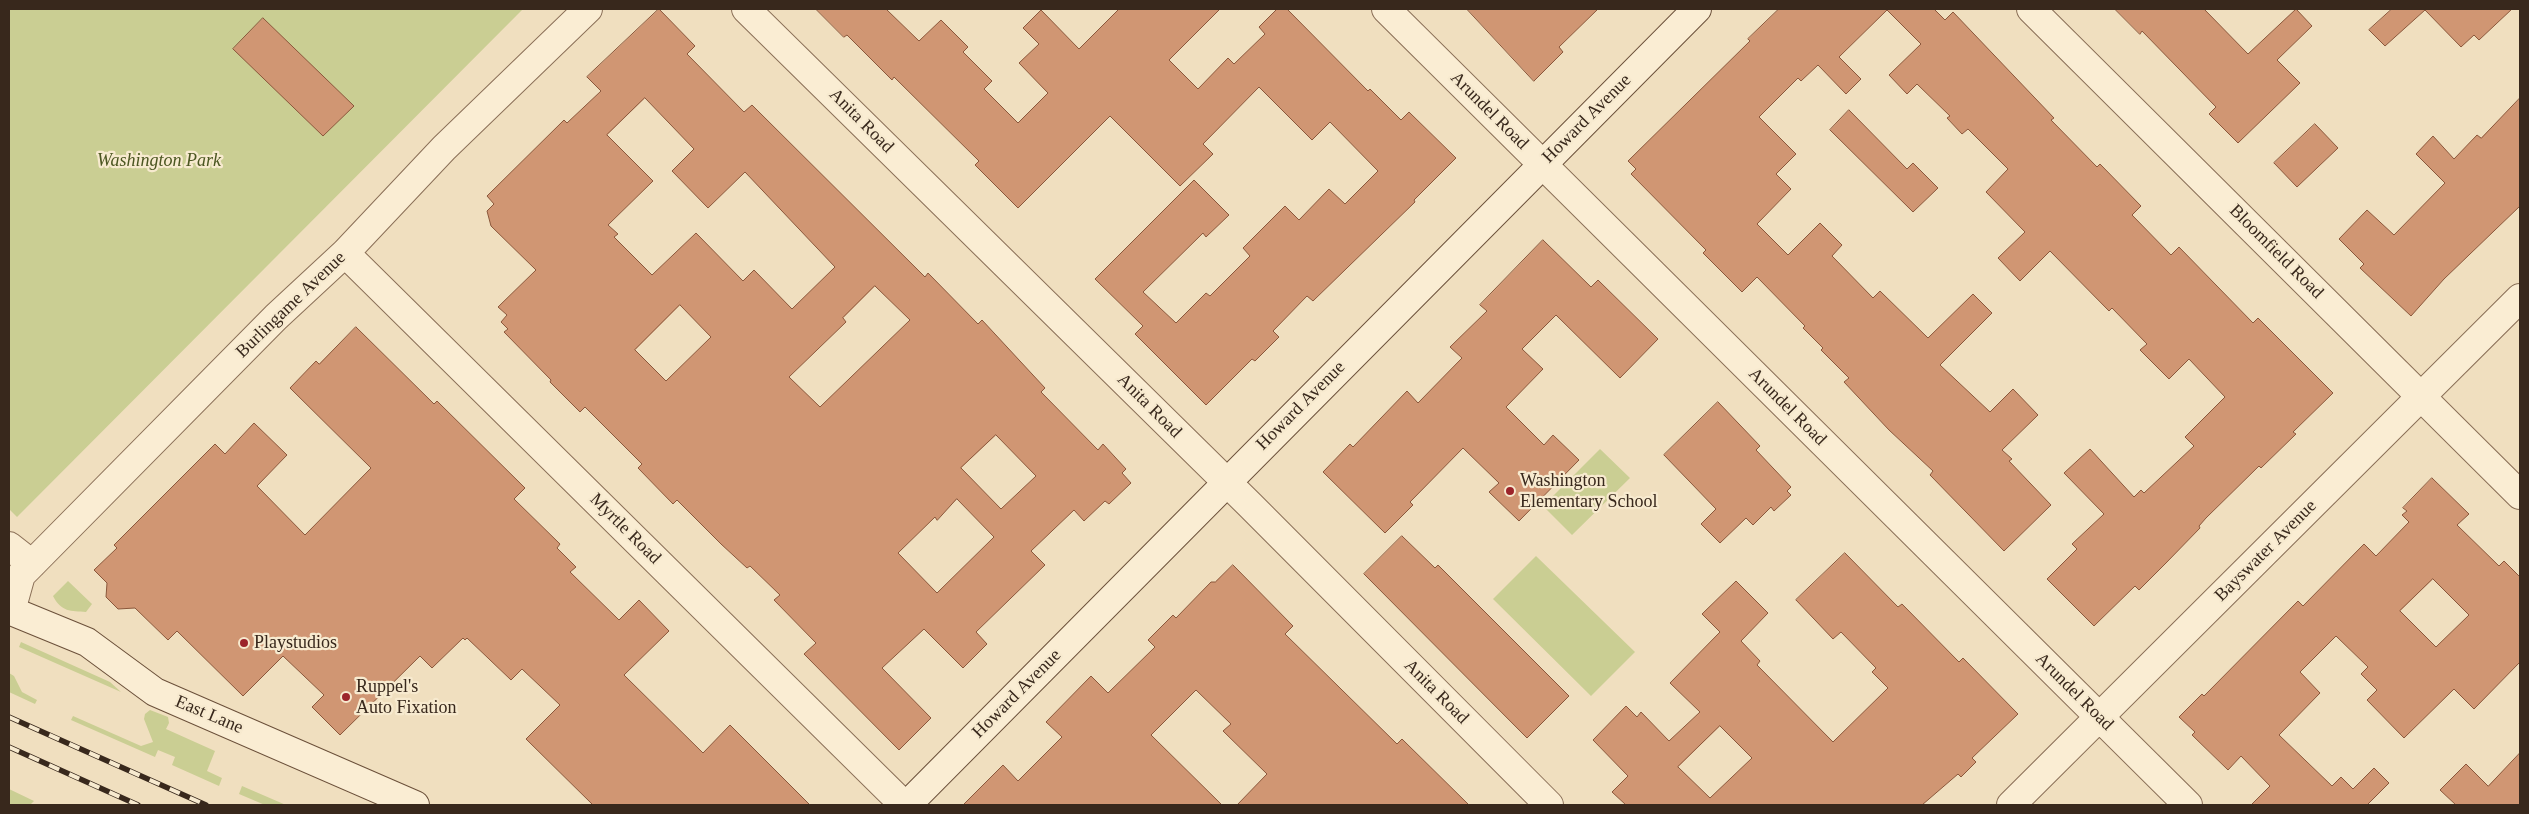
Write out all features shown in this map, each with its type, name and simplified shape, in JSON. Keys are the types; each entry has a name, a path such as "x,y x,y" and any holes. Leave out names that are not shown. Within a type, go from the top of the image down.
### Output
{"street":[{"name":"Burlingame Avenue","path":"10,611 21,576 32,564 276,317 345,253 444,148 588,9"},
{"name":"Anita Road","path":"746,9 1226,482 1550,805"},
{"name":"Arundel Road","path":"1386,9 2188,805"},
{"name":"Howard Avenue","path":"906,805 1697,9"},
{"name":"Bloomfield Road","path":"2031,9 2520,496"},
{"name":"Myrtle Road","path":"345,253 906,805"},
{"name":"Bayswater Avenue","path":"2012,805 2520,298"},
{"path":"9,546 32,564"},
{"name":"East Lane","path":"10,611 87,642 155,692 415,805"}],"green space":[{"name":"Washington Park","path":"9,9 523,9 17,517 9,509"},
{"path":"1600,449 1630,478 1572,535 1543,506"},
{"path":"1536,556 1635,652 1591,696 1493,599"},
{"path":"68,581 92,604 86,612 67,610 59,605 53,596"},
{"path":"21,642 110,682 121,692 19,647"},
{"path":"9,673 14,676 22,692 37,700 35,704 9,692"},
{"path":"150,710 168,717 169,723 166,729 215,751 207,771 222,778 219,786 172,765 175,757 158,750 155,757 71,720 73,716 141,746 153,742 144,719 145,714"},
{"path":"242,786 286,805 265,805 239,794"},
{"path":"9,789 34,801 30,805 9,805"}],"building":[{"path":"659,9 695,46 687,54 744,112 752,105 925,277 928,273 978,324 982,320 1045,388 1041,392 1098,450 1103,444 1126,469 1122,473 1131,483 1109,504 1105,501 1084,521 1074,510 1031,551 1045,565 976,632 987,644 963,668 924,629 882,668 931,718 899,750 804,654 816,643 774,600 780,595 750,566 747,568 677,500 673,504 638,468 642,464 585,407 580,412 504,332 508,329 501,322 507,315 498,307 536,270 491,226 487,211 494,204 487,196 564,120 567,123 601,91 587,77","holes":["645,98 694,149 672,171 708,208 745,172 835,267 792,309 754,270 743,281 696,233 652,275 614,237 618,234 608,225 653,181 607,135","875,286 910,320 820,407 789,377 846,322 843,318","680,305 711,337 666,381 635,350","996,435 1036,476 1001,509 961,468","957,499 994,537 937,593 898,553 935,517 937,520"]},
{"path":"816,9 886,9 919,41 941,20 968,47 963,52 992,81 984,89 1018,123 1048,93 1019,63 1039,44 1023,28 1041,10 1079,49 1119,9 1220,9 1169,60 1198,89 1228,58 1234,64 1265,34 1259,27 1277,9 1287,9 1368,91 1370,89 1401,120 1409,112 1456,158 1414,200 1415,202 1313,301 1307,296 1273,331 1279,337 1255,361 1252,359 1206,405 1135,334 1143,326 1095,279 1194,180 1229,215 1206,237 1203,233 1143,292 1176,323 1206,293 1210,296 1250,256 1243,248 1285,206 1299,220 1329,189 1345,204 1378,171 1330,122 1312,140 1259,87 1203,144 1213,154 1180,186 1110,116 1018,208 975,165 979,161 894,77 892,80 847,35 844,37"},
{"path":"1467,9 1598,9 1559,47 1563,52 1534,81"},
{"path":"1779,9 1934,9 1945,20 1953,12 2054,118 2051,120 2097,167 2100,164 2141,206 2132,215 2171,255 2179,247 2253,323 2258,318 2333,393 2293,432 2296,434 2261,468 2259,466 2206,518 2199,526 2200,528 2139,590 2135,586 2094,626 2047,579 2077,549 2072,544 2104,514 2064,473 2090,449 2134,497 2141,490 2144,493 2194,446 2185,437 2225,397 2189,359 2169,379 2140,350 2147,344 2112,308 2109,311 2050,251 2020,281 1998,258 2025,232 1986,192 2008,169 1968,129 1962,134 1947,118 1950,116 1917,84 1907,94 1889,75 1921,44 1887,10 1839,57 1861,79 1846,94 1818,65 1801,81 1798,78 1759,117 1796,154 1776,174 1791,189 1757,224 1788,255 1820,223 1842,245 1832,256 1873,298 1880,291 1928,338 1973,294 1992,313 1940,365 1990,412 2013,389 2038,415 2002,450 2012,459 2009,461 2051,505 2004,551 1930,475 1933,471 1889,430 1844,382 1849,378 1821,350 1823,348 1803,328 1805,326 1757,277 1742,292 1703,253 1706,250 1631,174 1636,169 1628,161 1750,41 1748,39"},
{"path":"2115,9 2204,9 2248,54 2296,9 2312,26 2277,60 2300,83 2238,143 2209,114 2216,107 2142,31 2140,34"},
{"path":"2392,9 2512,9 2479,40 2474,35 2461,47 2425,10 2385,46 2369,30"},
{"path":"263,18 354,106 323,136 233,49"},
{"path":"2520,98 2520,206 2444,279 2411,316 2360,268 2364,264 2339,239 2367,210 2394,235 2445,183 2416,154 2433,136 2454,159 2477,135 2481,138"},
{"path":"1849,110 1907,169 1913,163 1938,188 1913,212 1830,130"},
{"path":"2315,124 2338,148 2297,187 2274,163"},
{"path":"1543,240 1591,287 1598,280 1658,339 1620,378 1556,315 1522,349 1543,369 1506,407 1544,445 1553,435 1579,460 1519,521 1489,492 1499,483 1463,448 1410,502 1413,505 1385,533 1323,472 1350,444 1353,447 1407,391 1418,403 1462,358 1450,347 1487,311 1480,305"},
{"path":"356,327 434,404 437,401 525,488 514,499 560,544 557,548 576,567 570,572 619,620 639,600 669,631 624,675 703,753 730,725 810,805 593,805 526,739 560,705 522,669 511,680 467,638 465,640 463,638 432,668 420,656 340,735 312,707 324,695 283,656 243,696 177,631 168,640 135,608 118,609 106,597 107,583 94,570 117,548 114,545 215,444 225,454 254,423 287,455 257,486 305,535 371,468 290,388 316,361 319,364"},
{"path":"1718,402 1760,446 1756,450 1791,487 1787,491 1791,495 1774,511 1771,507 1753,525 1746,518 1720,543 1701,524 1716,509 1664,455"},
{"path":"2432,478 2469,514 2457,525 2499,566 2504,561 2520,577 2520,662 2474,709 2454,689 2404,738 2367,700 2377,690 2361,674 2368,667 2336,636 2300,672 2320,693 2279,735 2332,786 2341,777 2353,789 2374,768 2389,783 2369,805 2251,805 2270,786 2241,756 2228,770 2192,735 2195,732 2179,717 2202,694 2204,696 2298,601 2303,606 2364,544 2376,556 2409,522 2402,515 2407,511 2403,508","holes":["2433,579 2469,615 2436,647 2400,611"]},
{"path":"1402,536 1435,568 1438,565 1569,696 1527,738 1364,574"},
{"path":"1845,553 1898,607 1902,604 1959,662 1963,658 2018,714 1972,758 1976,762 1961,777 1958,774 1922,805 1626,805 1612,792 1628,776 1593,740 1626,706 1637,717 1641,712 1669,741 1700,712 1670,683 1720,632 1702,614 1736,581 1768,613 1741,641 1760,661 1757,665 1833,742 1888,688 1872,672 1876,668 1841,632 1833,639 1796,600","holes":["1720,726 1752,758 1710,798 1678,767"]},
{"path":"1233,565 1293,626 1285,634 1397,744 1402,739 1469,805 1237,805 1267,774 1223,731 1231,724 1196,690 1151,735 1222,805 963,805 1003,765 1018,781 1062,737 1046,722 1091,676 1108,693 1155,647 1148,640 1173,615 1176,618 1211,582 1215,582"},
{"path":"2520,753 2520,805 2456,805 2440,790 2466,764 2488,786"}],"railway":[{"path":"9,717 206,805"},
{"path":"9,747 138,805"}],"place":[{"name":"Washington Elementary School","path":"1510,491"},
{"name":"Playstudios","path":"244,643"},
{"name":"Ruppel's Auto Fixation","path":"346,697"}]}
